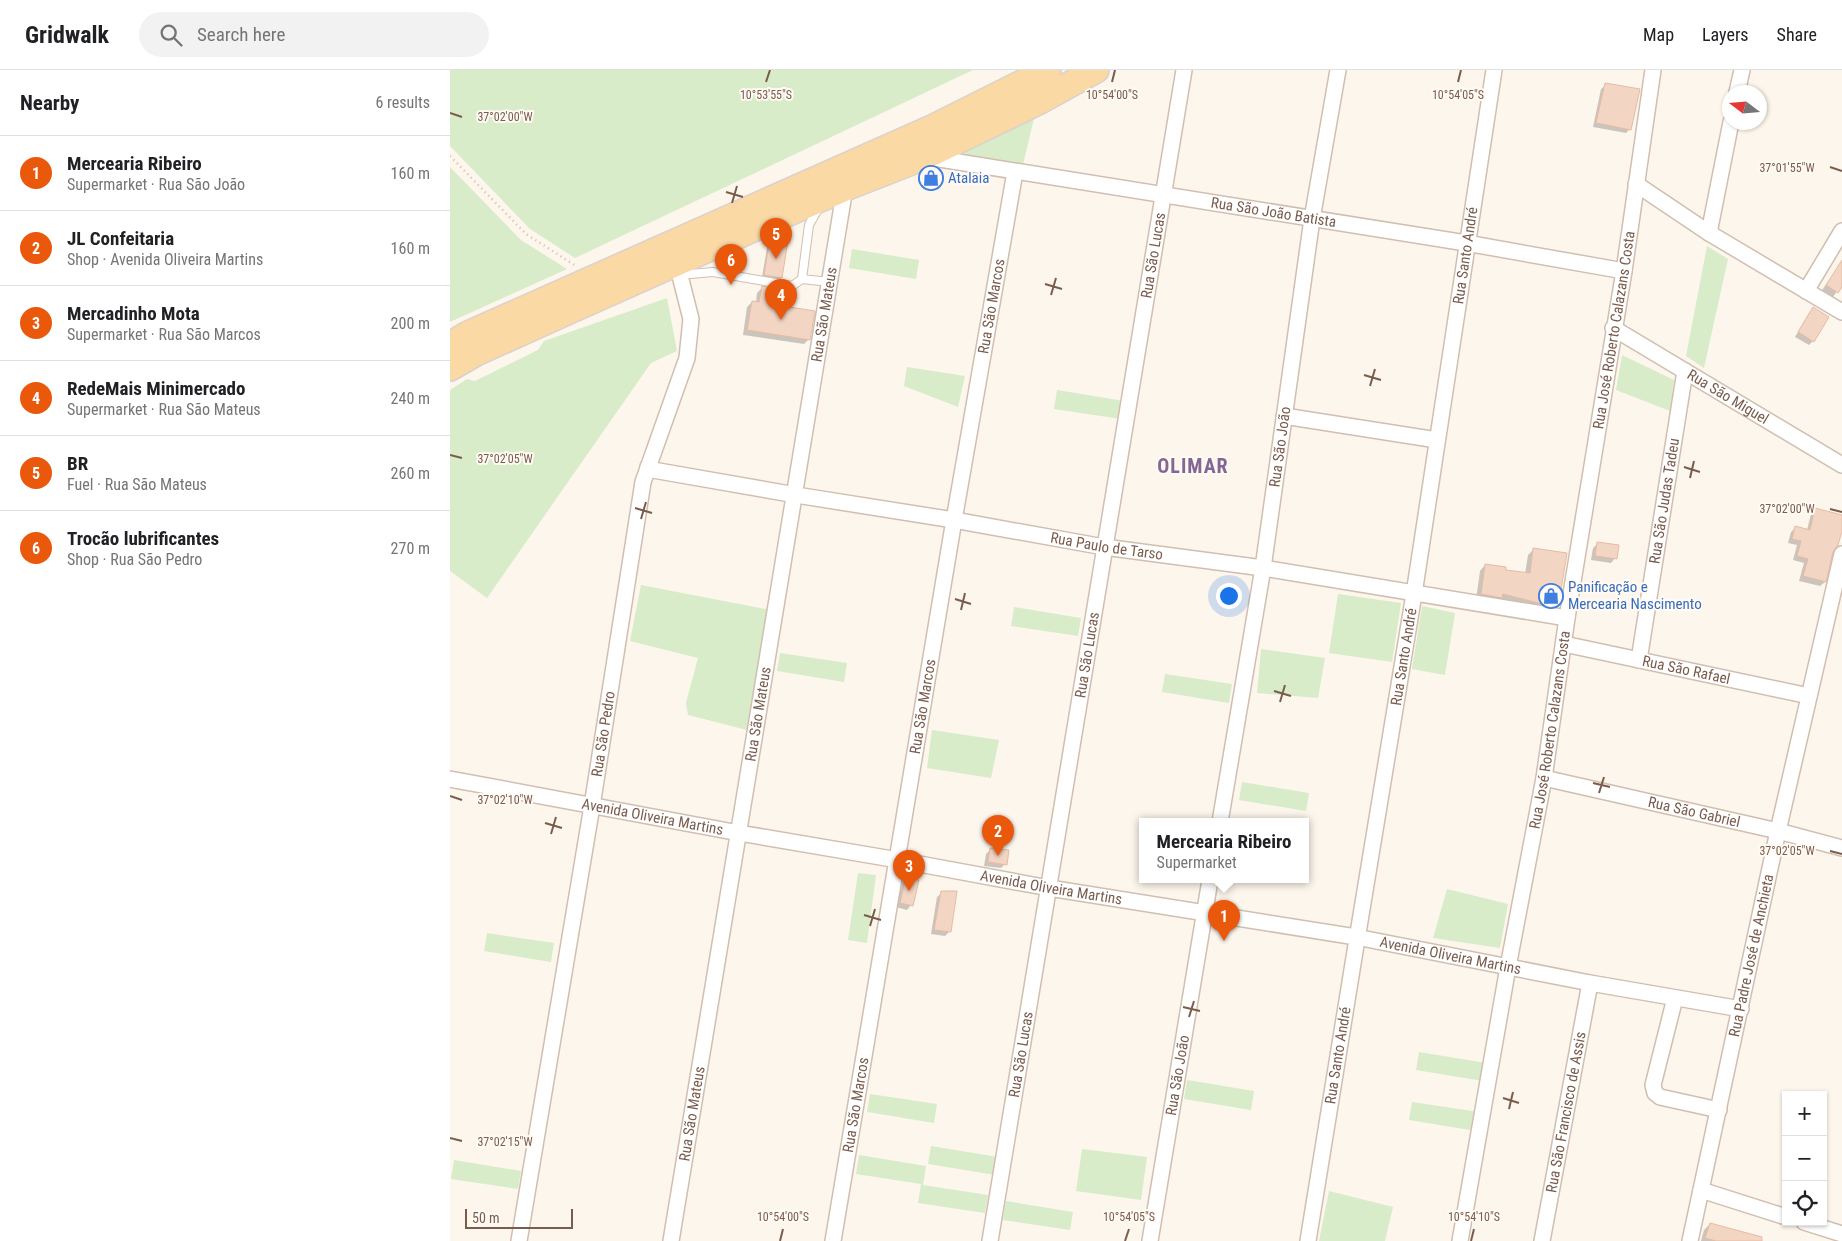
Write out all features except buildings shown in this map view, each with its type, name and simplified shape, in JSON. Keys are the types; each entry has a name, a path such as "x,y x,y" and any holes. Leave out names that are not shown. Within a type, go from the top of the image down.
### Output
{"main road":[{"path":"458,352 665,246 934,128 1048,70"},
{"path":"458,352 639,280 673,273 835,193 924,157 1038,102 1096,70"}],"street":[{"name":"Rua São Lucas","path":"990,1241 1184,70"},
{"name":"Rua São João","path":"1221,818 1263,568 1312,219 1338,70"},
{"name":"Rua Santo André","path":"1308,1241 1356,937 1414,593 1466,243 1494,70"},
{"name":"Rua José Roberto Calazans Costa","path":"1460,1241 1508,967 1544,778 1567,618 1624,270 1653,70"},
{"path":"1739,85 1742,70"},
{"path":"1709,233 1729,130"},
{"name":"Rua São João Batista","path":"924,157 1624,270"},
{"name":"Rua São Marcos","path":"833,1241 954,520 1015,172"},
{"path":"1636,184 1709,233 1842,312"},
{"name":"Rua São Mateus","path":"672,1241 830,282 835,193"},
{"path":"1806,291 1842,230"},
{"name":"Rua São Pedro","path":"519,1241 592,806 643,482 687,358 691,319 673,273"},
{"name":"Rua São Miguel","path":"1613,328 1842,465"},
{"name":"Rua São Judas Tadeu","path":"1639,660 1685,371"},
{"path":"1284,416 1437,440"},
{"name":"Rua Paulo de Tarso","path":"648,467 654,470 796,495 954,520 1104,547 1263,568 1567,618"},
{"name":"Rua Padre José de Anchieta","path":"1690,1241 1778,831 1842,554"},
{"name":"Rua São Rafael","path":"1564,644 1809,696"},
{"name":"Rua São Gabriel","path":"1544,778 1778,831 1842,848"},
{"name":"Avenida Oliveira Martins","path":"450,779 1049,888 1356,937 1590,983 1741,1009"},
{"name":"Rua São João","path":"1150,1241 1209,883"},
{"name":"Rua São Francisco de Assis","path":"1542,1241 1590,983"},
{"path":"1675,998 1653,1085 1655,1093 1660,1097 1719,1110"},
{"path":"1701,1190 1782,1216"},
{"path":"1817,1226 1842,1234"}],"lane":[{"path":"802,279 809,225 835,193"},
{"path":"673,273 713,272 792,286 802,279 830,282"}],"path":[{"path":"450,156 526,234 582,269"}],"green space":[{"path":"450,70 973,70 575,258 530,229 450,146"},
{"path":"1038,102 1021,173 924,157"},
{"path":"450,167 521,240 567,269 450,322"},
{"path":"1707,246 1728,259 1704,368 1686,356"},
{"path":"852,249 919,260 916,279 849,268"},
{"path":"667,298 677,351 651,363 487,598 450,571 450,390 467,379 475,381 538,350 544,341"},
{"path":"1622,355 1674,380 1670,411 1616,390"},
{"path":"907,367 965,376 958,407 904,386"},
{"path":"1057,390 1124,401 1121,419 1054,409"},
{"path":"641,585 771,610 747,730 688,715 686,703 698,658 630,641"},
{"path":"1338,594 1401,603 1392,662 1329,653"},
{"path":"1422,606 1455,613 1445,675 1412,669"},
{"path":"1014,607 1081,618 1078,636 1011,626"},
{"path":"1261,649 1325,658 1318,698 1257,693"},
{"path":"780,653 847,663 844,682 777,671"},
{"path":"1165,674 1232,684 1229,703 1162,692"},
{"path":"932,730 999,740 991,778 927,768"},
{"path":"1242,782 1309,793 1306,811 1239,800"},
{"path":"858,873 876,875 867,943 848,940"},
{"path":"1447,889 1508,904 1500,948 1433,938"},
{"path":"487,933 554,943 551,962 484,951"},
{"path":"1419,1052 1486,1063 1483,1081 1416,1070"},
{"path":"1187,1080 1254,1091 1251,1110 1184,1099"},
{"path":"870,1094 937,1104 934,1123 867,1112"},
{"path":"1412,1102 1479,1112 1476,1131 1409,1120"},
{"path":"931,1146 998,1157 995,1175 928,1164"},
{"path":"1082,1149 1147,1157 1141,1200 1076,1191"},
{"path":"859,1155 926,1166 923,1185 988,1195 985,1213 918,1203 921,1184 856,1174"},
{"path":"454,1160 521,1171 518,1189 451,1179"},
{"path":"1329,1191 1393,1207 1385,1241 1319,1241"},
{"path":"1006,1201 1073,1212 1070,1230 1003,1220"}],"place":[{"name":"Atalaia","path":"931,178"},
{"name":"BR","path":"776,259"},
{"name":"Trocão lubrificantes","path":"731,285"},
{"name":"RedeMais Minimercado","path":"781,320"},
{"name":"Panificação e Mercearia Nascimento","path":"1551,596"},
{"name":"JL Confeitaria","path":"998,856"},
{"name":"Mercadinho Mota","path":"909,891"},
{"name":"Mercearia Ribeiro","path":"1224,941"}],"district":[{"name":"OLIMAR","path":"1193,466"}]}
